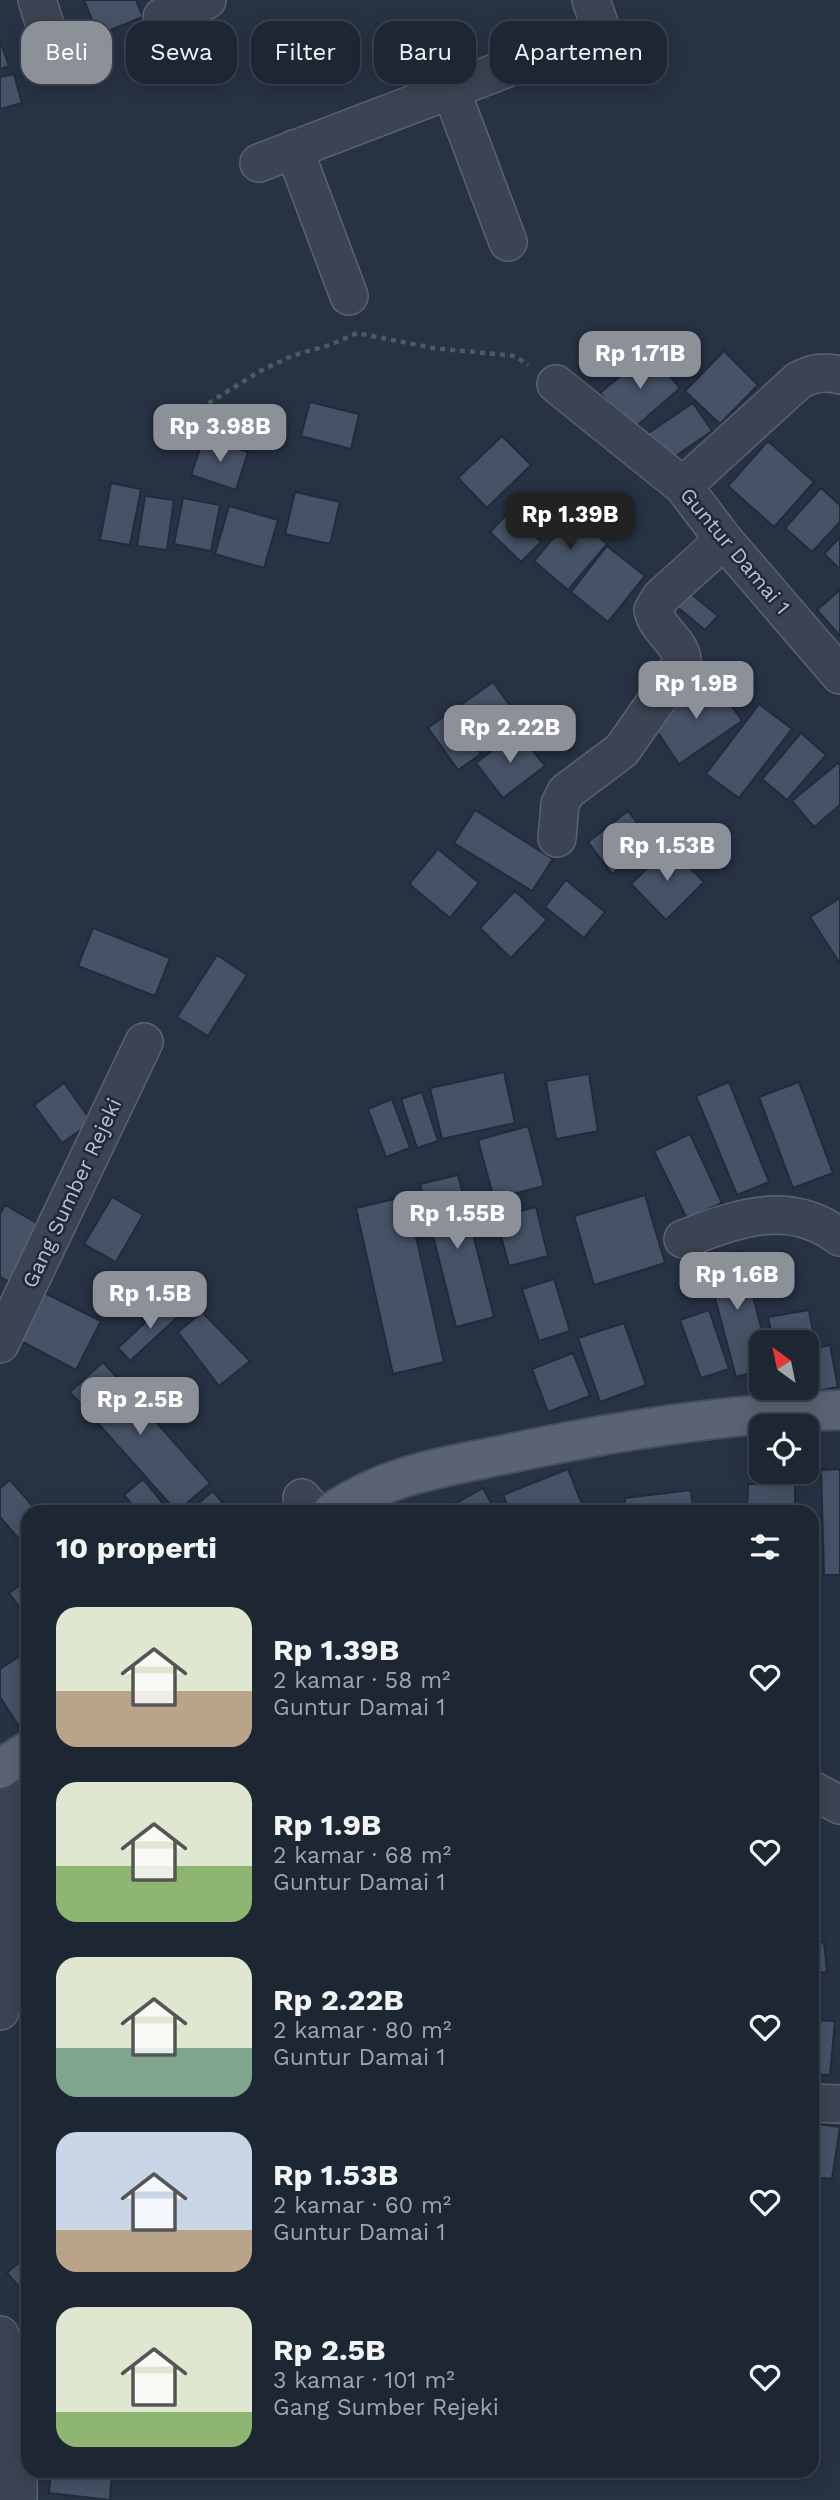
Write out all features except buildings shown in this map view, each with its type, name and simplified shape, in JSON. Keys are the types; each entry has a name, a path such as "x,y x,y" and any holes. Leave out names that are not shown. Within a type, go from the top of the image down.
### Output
{"main road":[{"path":"324,1505 353,1498 394,1479 553,1444 634,1430 790,1411 840,1410"},
{"path":"0,1769 21,1756"}],"street":[{"path":"37,0 44,21"},
{"path":"162,16 207,0"},
{"path":"259,163 602,32 590,0"},
{"path":"451,90 508,242"},
{"path":"294,149 349,296"},
{"path":"682,486 799,380 826,372 840,375"},
{"name":"Guntur Damai 1","path":"556,384 682,486 724,540 840,675"},
{"path":"557,838 560,804 566,792 622,750 682,664 680,652 655,620 653,610 661,597 724,540"},
{"name":"Gang Sumber Rejeki","path":"0,1344 144,1042"},
{"path":"683,1239 739,1219 764,1215 809,1219 840,1237"},
{"path":"0,1786 12,1892 10,1958 0,2011"},
{"path":"819,2103 840,2104"},
{"path":"11,2351 18,2500"}],"path":[{"path":"171,436 195,411 260,371 294,355 330,345 357,332 421,346 514,356 556,384"}]}
